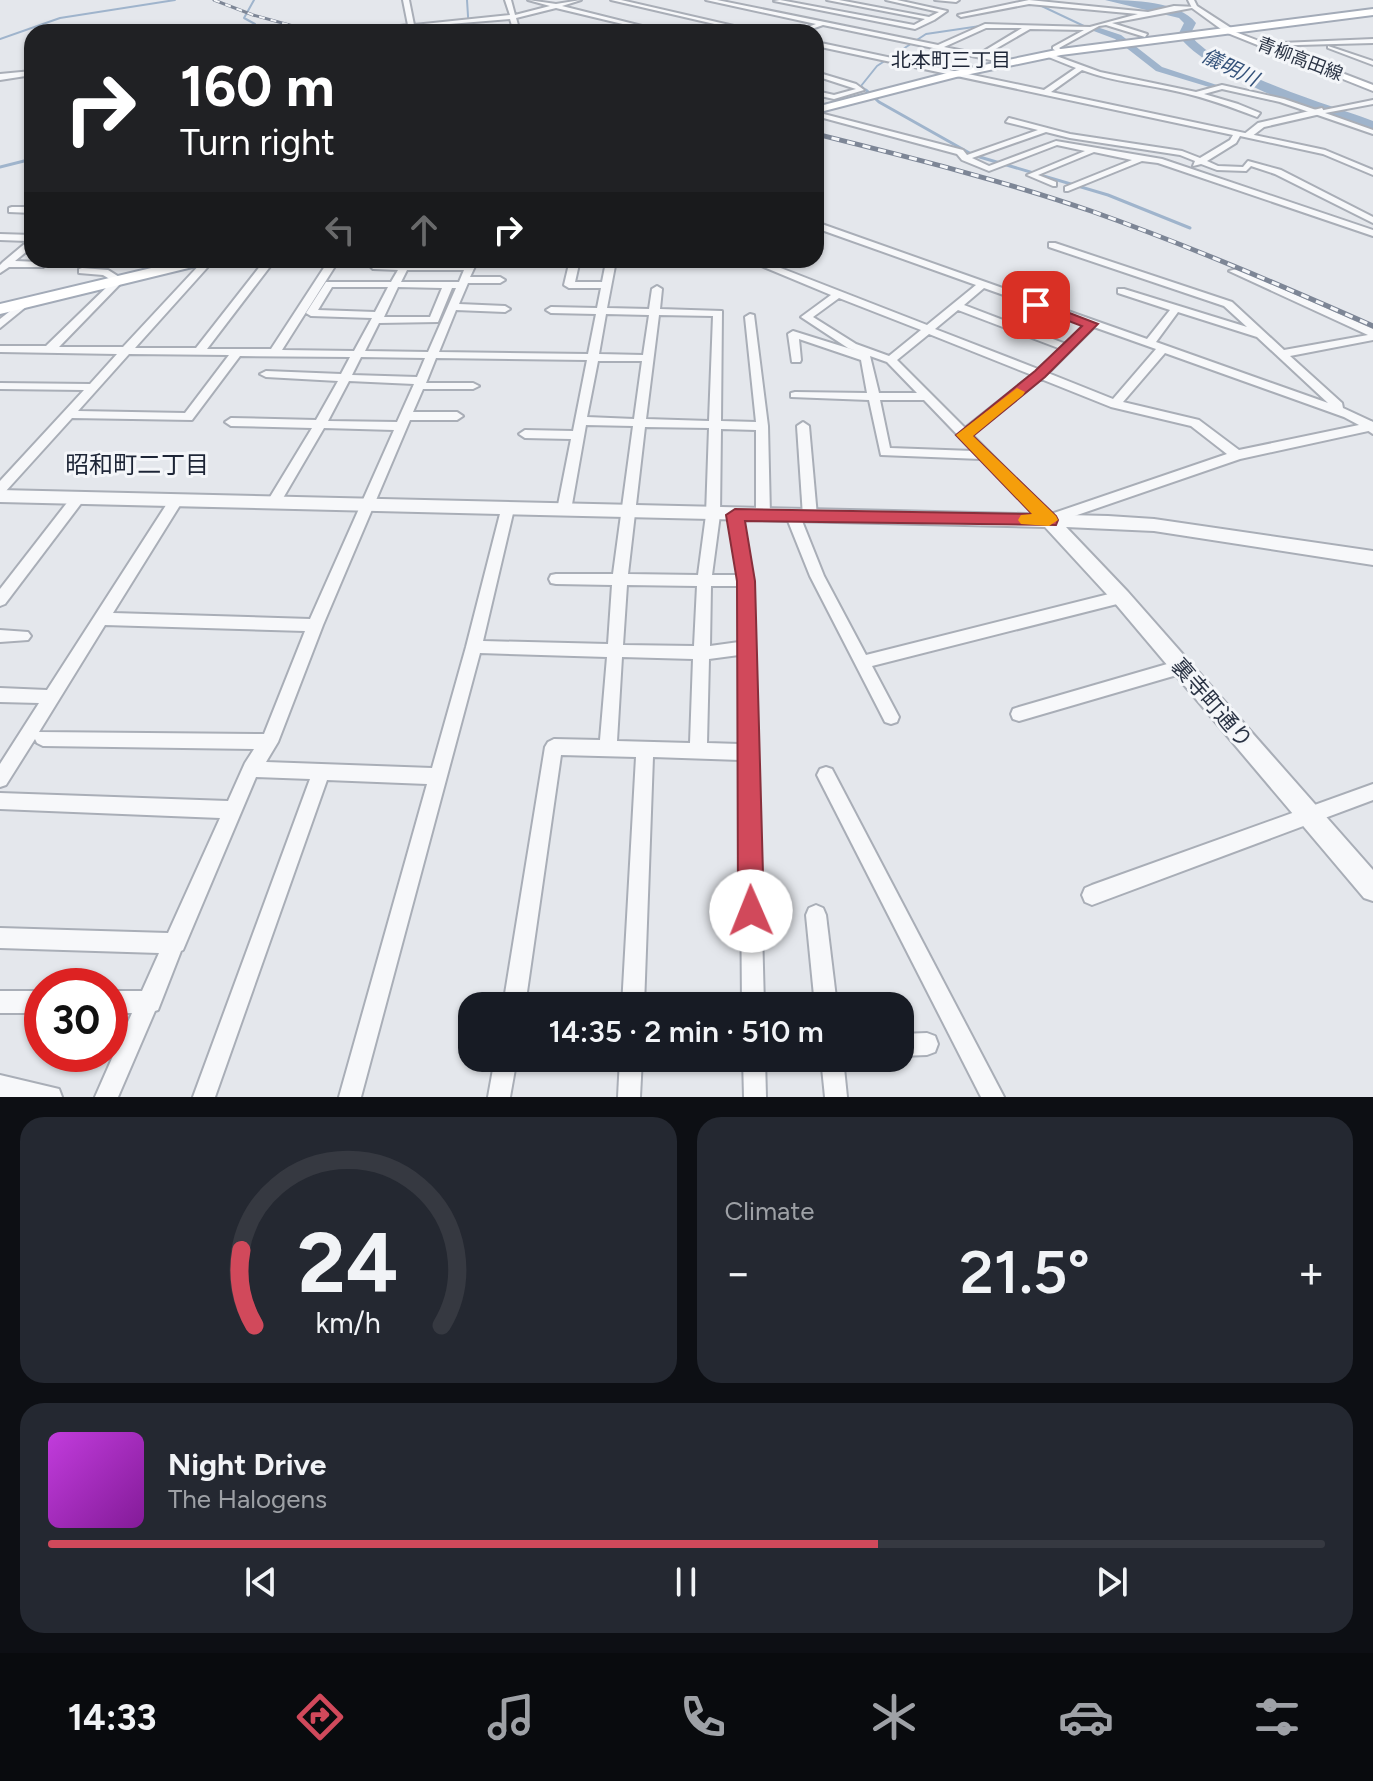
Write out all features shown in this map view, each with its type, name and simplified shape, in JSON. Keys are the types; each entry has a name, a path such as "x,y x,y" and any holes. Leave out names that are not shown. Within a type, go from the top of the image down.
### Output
{"main road":[{"path":"824,110 955,74 1061,52 1373,12"},
{"name":"青柳高田線","path":"1228,30 1373,88"},
{"path":"0,309 171,268"}],"street":[{"path":"406,0 411,24"},
{"path":"508,0 515,24"},
{"path":"531,0 630,24"},
{"path":"434,24 513,17 578,0"},
{"path":"614,0 721,24"},
{"path":"709,0 821,24"},
{"path":"739,6 779,0 915,27 944,11 889,0"},
{"path":"830,0 945,21"},
{"path":"831,19 851,14 880,0"},
{"path":"941,1 956,0"},
{"path":"1052,0 1063,5"},
{"path":"1074,0 1090,8"},
{"path":"941,1 973,12"},
{"path":"961,15 1029,2 1150,14"},
{"path":"940,46 985,26 1089,28 1193,4 1228,30"},
{"path":"1108,24 1145,35"},
{"path":"824,25 1010,62"},
{"path":"981,55 1030,27"},
{"path":"1061,52 1055,48 1089,28"},
{"path":"1260,44 1373,41"},
{"path":"1322,44 1373,63"},
{"path":"824,46 1325,152 1373,173"},
{"path":"1048,55 1098,74 1196,94 1236,105 1257,115"},
{"path":"1046,92 1082,67"},
{"path":"0,77 24,74"},
{"path":"824,76 861,90 834,97 824,95"},
{"path":"1254,85 1282,100"},
{"path":"1196,94 1222,87 1319,111 1373,132"},
{"path":"1185,171 1261,125 1373,102"},
{"path":"824,114 960,152 965,158 989,169 1056,143 1141,159 1373,233"},
{"path":"1009,120 1182,153 1217,168 1246,169 1248,163 1278,172 1373,220"},
{"path":"965,158 1045,129"},
{"path":"1053,184 1031,175 1092,151"},
{"path":"1068,189 1141,159"},
{"path":"12,210 24,210"},
{"path":"824,228 1348,414"},
{"path":"0,237 24,239"},
{"path":"1052,245 1228,304 1325,397 1372,427"},
{"path":"3,267 24,247"},
{"path":"3,267 24,266"},
{"path":"0,489 199,268"},
{"path":"199,352 264,268"},
{"path":"274,353 329,268"},
{"path":"274,502 346,378 403,268"},
{"path":"469,268 459,283 434,320 311,313 329,284 459,283 500,280"},
{"path":"573,268 569,285 607,285"},
{"path":"564,510 610,268"},
{"path":"772,268 1115,404 1195,423 1237,455"},
{"path":"49,350 119,280 105,272 82,271"},
{"path":"1234,271 1373,335"},
{"path":"106,1097 232,810 251,769 269,742 315,625 431,358 459,283"},
{"path":"891,360 982,285"},
{"path":"608,748 618,648 620,578 631,511 639,422 657,289"},
{"path":"1121,291 1261,335"},
{"path":"838,294 806,317 852,346 891,360 1049,520"},
{"path":"0,325 23,304"},
{"path":"956,306 1068,348"},
{"path":"451,307 505,309"},
{"path":"1149,344 1176,308"},
{"path":"551,310 718,313 713,515 704,583 698,751"},
{"path":"750,317 762,426 763,515"},
{"path":"964,435 1040,374 1091,324"},
{"path":"796,360 793,334 866,358 885,452 984,455"},
{"path":"1282,354 1373,335"},
{"path":"0,349 431,358 648,358"},
{"path":"1115,404 1162,349"},
{"path":"188,417 236,354"},
{"path":"266,374 473,386"},
{"path":"0,386 92,387"},
{"path":"795,395 926,397"},
{"path":"68,414 202,417"},
{"path":"231,422 320,424 457,416"},
{"path":"579,421 762,426"},
{"path":"803,426 801,516 817,576 891,717"},
{"path":"1049,520 1237,455 1372,427"},
{"path":"525,434 576,435"},
{"path":"0,496 713,515 1049,520 1154,525 1373,558"},
{"path":"0,600 78,498"},
{"path":"0,779 175,502"},
{"path":"350,1097 474,647 507,509"},
{"path":"735,515 746,581 753,992"},
{"name":"裏寺町通り","path":"1049,520 1121,597 1373,889"},
{"path":"556,579 620,578 704,583 746,581"},
{"path":"863,662 1121,597"},
{"path":"101,619 315,625"},
{"path":"0,636 23,636"},
{"path":"474,647 618,648 703,653 746,648"},
{"path":"1019,714 1181,667"},
{"path":"0,695 52,697"},
{"path":"43,738 269,742"},
{"path":"516,992 554,747 748,752"},
{"path":"634,992 645,751"},
{"path":"251,769 438,776"},
{"path":"204,1097 321,772"},
{"path":"826,775 993,1097"},
{"path":"1092,895 1373,792"},
{"path":"0,801 232,810"},
{"path":"816,915 824,992"},
{"path":"0,938 176,943"},
{"path":"0,1002 24,1002"},
{"path":"128,1002 150,1002"},
{"path":"914,1044 927,1044"},
{"path":"499,1097 503,1072"},
{"path":"629,1097 630,1072"},
{"path":"754,1072 755,1097"},
{"path":"833,1072 836,1097"},
{"path":"6,1090 51,1097"}],"waterway":[{"path":"43,24 60,18 175,0"},
{"path":"254,0 244,18 255,24"},
{"path":"467,0 468,24"},
{"path":"1029,0 1086,27"},
{"name":"儀明川","path":"1111,0 1183,15 1190,23 1184,35 1194,47 1214,60 1270,87 1373,126"},
{"path":"868,92 861,86 877,66 926,34 987,25"},
{"path":"1094,28 1118,37 1159,69 1219,87"},
{"path":"0,39 24,31"},
{"path":"866,90 879,102 973,155 1108,195 1190,228"},
{"path":"1249,95 1271,100"},
{"name":"儀明川","path":"1291,101 1301,100"},
{"path":"0,167 24,161"}],"railway":[{"path":"214,0 286,24"},
{"path":"824,136 989,179 1091,211 1233,266 1373,326"}],"slow traffic":[{"path":"1017,392 964,435 1049,520 1027,520"}],"district":[{"name":"北本町三丁目","path":"951,60"},
{"name":"昭和町二丁目","path":"137,464"}],"route":[{"path":"751,911 746,581 735,515 1049,520 964,435 1040,374 1091,324 1036,305"}]}
